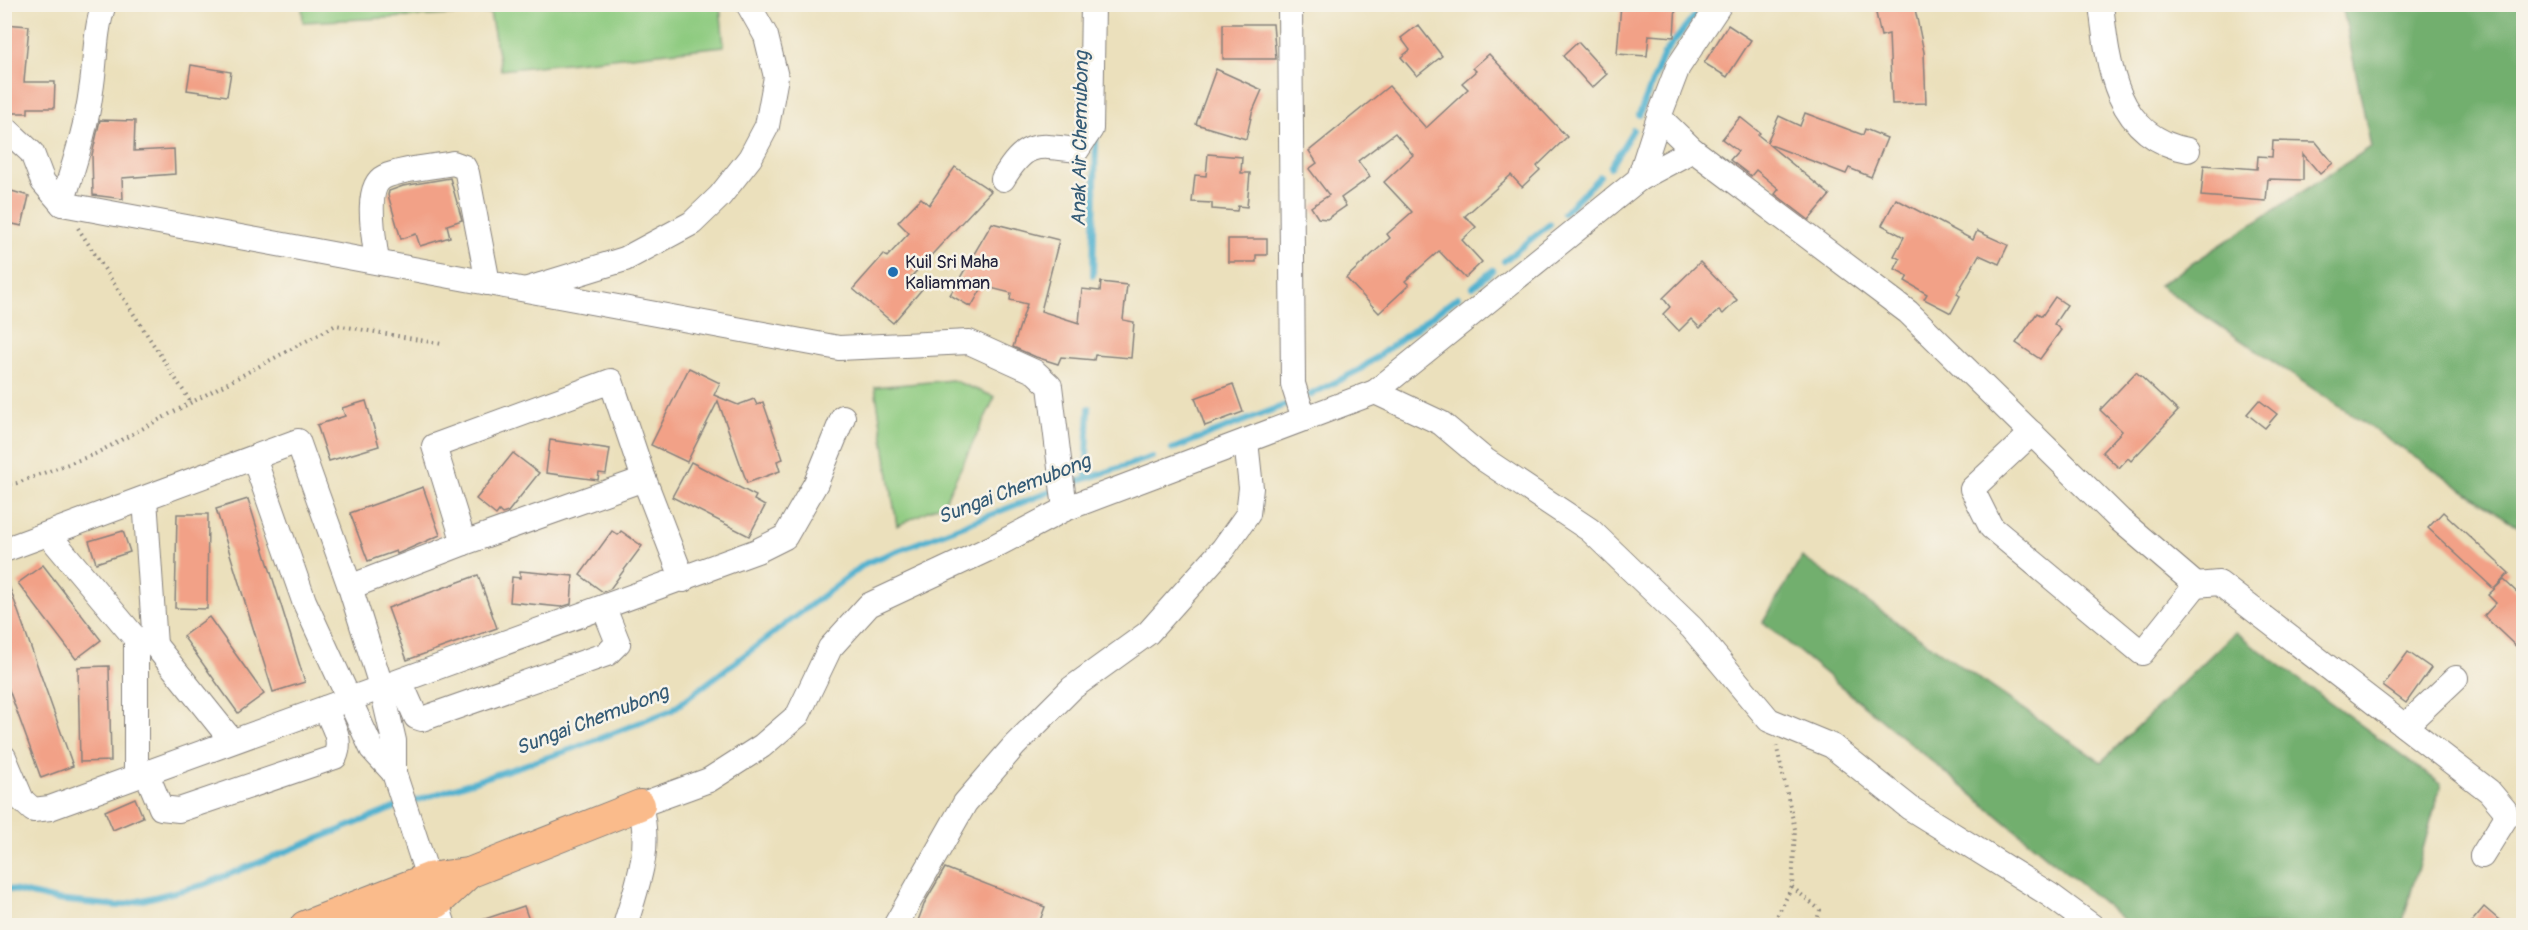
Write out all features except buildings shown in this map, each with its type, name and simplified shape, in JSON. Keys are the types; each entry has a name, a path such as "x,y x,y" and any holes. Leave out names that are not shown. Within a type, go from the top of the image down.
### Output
{"main road":[{"path":"393,923 469,873 640,805"},
{"path":"305,926 434,894"}],"street":[{"path":"62,204 83,135 92,91 97,25 104,4"},
{"path":"525,290 625,260 692,223 720,196 742,168 767,126 776,77 766,36 748,4"},
{"path":"1003,179 1018,154 1043,146 1077,150 1091,129 1093,4"},
{"path":"1290,4 1293,384 1304,419"},
{"path":"1639,179 1678,67 1720,4"},
{"path":"2101,4 2116,83 2128,114 2141,129 2167,146 2188,150"},
{"path":"1659,117 1693,150 1908,312 2120,520 2196,585 2219,583 2489,791 2505,810 2501,829 2482,856"},
{"path":"4,127 32,153 44,182 62,204 839,348 969,342 1035,372 1050,386 1065,506"},
{"path":"625,926 646,854 646,827 640,805 709,780 762,746 798,715 830,648 869,605 1065,506 1375,392 1639,179 1693,150"},
{"path":"377,262 371,199 374,188 382,177 453,163 464,167 467,173 488,283"},
{"path":"464,543 434,446 611,381 644,479 683,580"},
{"path":"1375,392 1441,423 1485,460 1590,530 1692,628 1769,720 1832,746 1910,808 2050,895 2092,926"},
{"path":"4,757 22,800 33,810 50,808 683,580 785,537 816,483 843,417"},
{"path":"2032,433 1972,489 1991,527 2142,653 2196,585"},
{"path":"4,550 298,441 350,588 391,686 416,717 422,719 608,654 618,643 604,608"},
{"path":"895,926 965,803 1015,745 1072,687 1148,633 1223,549 1248,514 1251,488 1246,441"},
{"path":"254,458 304,601 348,699 383,745 434,894"},
{"path":"350,588 464,543 644,479"},
{"path":"145,499 145,642 141,774 162,808 179,810 335,757 340,747 325,708"},
{"path":"48,534 232,741"},
{"path":"2405,726 2456,678"},
{"path":"383,745 391,686"}],"path":[{"path":"62,204 190,401"},
{"path":"4,485 17,483 95,454 190,401 336,325 442,344"},
{"path":"1769,720 1783,766 1795,829 1792,887 1772,926"},
{"path":"1792,887 1820,910 1815,926"}],"green space":[{"path":"302,5 720,5 724,46 501,70 490,13 303,22"},
{"path":"2342,5 2523,5 2523,530 2159,285 2371,147"},
{"path":"952,380 995,397 944,503 897,526 875,387"},
{"path":"1802,557 2101,762 2235,632 2441,784 2402,925 2130,925 1763,622"}],"waterway":[{"name":"Sungai Chemubong","path":"1639,115 1664,54 1704,4"},
{"name":"Sungai Chemubong","path":"1610,167 1633,130"},
{"name":"Anak Air Chemubong","path":"1093,275 1096,137"},
{"name":"Sungai Chemubong","path":"1564,213 1600,176"},
{"name":"Sungai Chemubong","path":"1504,261 1550,224"},
{"name":"Sungai Chemubong","path":"1473,287 1493,270"},
{"name":"Sungai Chemubong","path":"1310,395 1359,370 1458,297"},
{"name":"Sungai Chemubong","path":"1172,449 1285,405"},
{"name":"Anak Air Chemubong","path":"1086,478 1089,408"},
{"name":"Sungai Chemubong","path":"1067,485 1152,457"},
{"name":"Sungai Chemubong","path":"409,803 572,749 672,710 866,563 1057,489"},
{"name":"Sungai Chemubong","path":"4,888 57,900 118,906 203,885 399,806"}],"place":[{"name":"Kuil Sri Maha Kaliamman","path":"893,272"}]}
